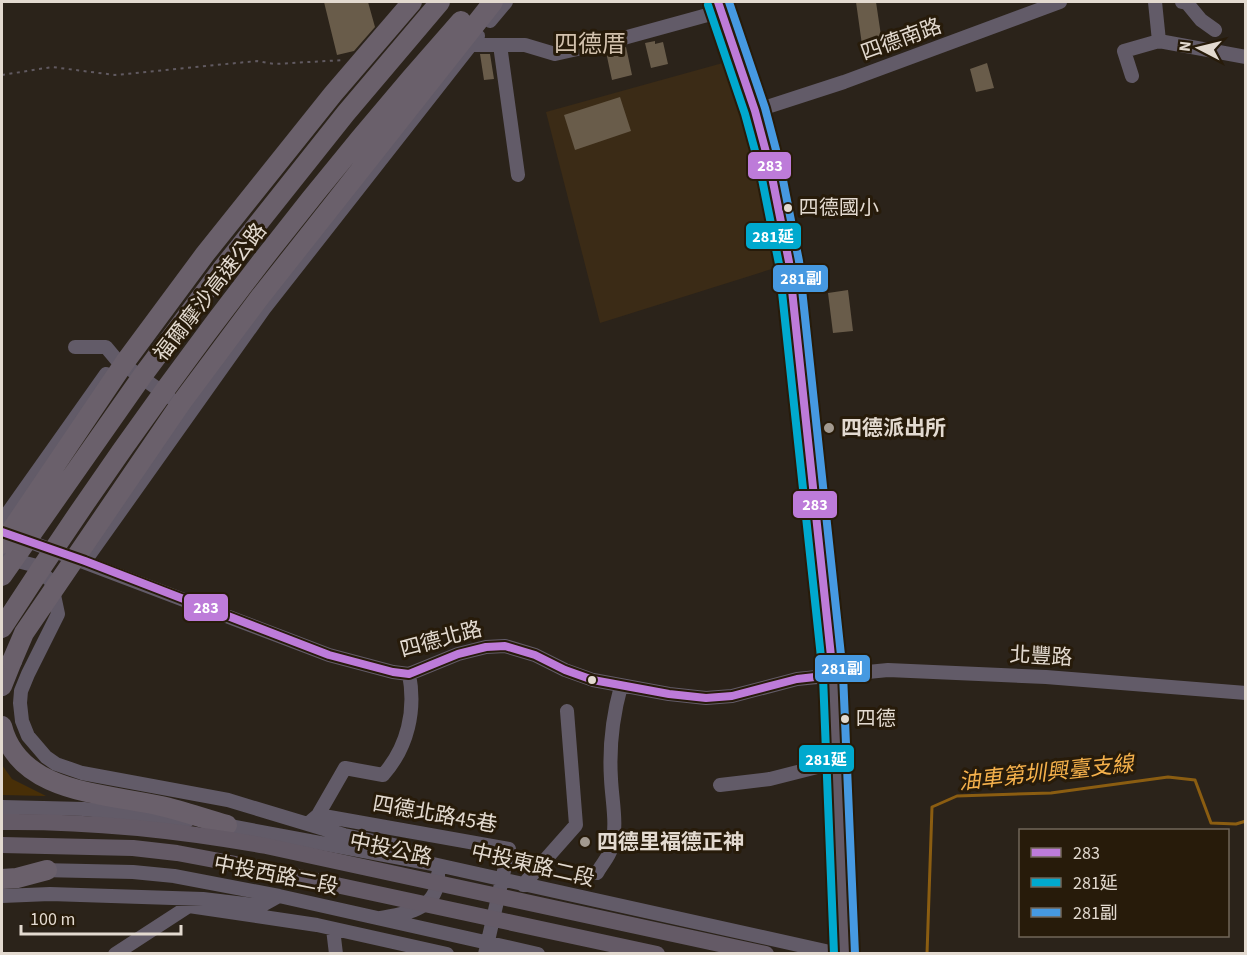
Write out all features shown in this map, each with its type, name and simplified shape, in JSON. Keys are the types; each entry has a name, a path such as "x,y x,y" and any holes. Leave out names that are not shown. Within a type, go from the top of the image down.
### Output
{"highway":[{"path":"2,544 125,362 205,254 333,94 412,2"},
{"name":"福爾摩沙高速公路","path":"2,576 143,375 222,269 346,113 440,2"},
{"name":"福爾摩沙高速公路","path":"2,628 164,391 243,285 368,129 477,2"},
{"path":"2,686 24,633 181,403 267,288 493,2"},
{"path":"2,726 15,755 46,779 61,786 161,806 227,825"},
{"path":"2,879 17,878 47,870"}],"main road":[{"path":"720,6 755,111 770,167 789,262 833,675 845,954"},
{"name":"中投公路","path":"2,822 100,825 169,830 219,837 766,954"},
{"path":"2,845 133,848 177,854 257,868 657,954"}],"street":[{"path":"2,521 116,359 353,59 407,2"},
{"path":"85,561 264,309 506,2"},
{"name":"四德南路","path":"755,111 853,79 1060,2"},
{"path":"1155,2 1159,41"},
{"path":"1182,2 1187,3 1200,20 1215,30"},
{"path":"472,45 525,45 555,54 609,42 720,6"},
{"path":"1132,76 1124,51 1159,41 1245,57"},
{"path":"500,45 519,175"},
{"path":"75,347 106,347 116,359 191,412"},
{"name":"四德北路","path":"2,532 85,561 329,655 393,672 409,674 458,654 486,647 505,646 534,655 593,680 706,698 732,696 797,679 833,675"},
{"path":"33,565 44,547"},
{"path":"2,557 33,565 51,581 58,614 28,674 21,691 20,703 22,721 28,736 46,757 56,764 82,773 228,800 312,820 344,835 394,845 433,864 438,872 438,884 430,901 410,913 381,918"},
{"name":"北豐路","path":"833,675 888,670 1046,676 1245,693"},
{"name":"四德北路45巷","path":"409,674 412,708 397,758 383,775 345,768 312,820 509,849 487,948"},
{"path":"597,873 611,851 614,835 611,776 613,728 615,707 621,686"},
{"path":"523,885 576,825 567,711"},
{"path":"720,785 770,779 837,762"},
{"name":"中投東路二段","path":"2,807 84,809 227,825 433,864 839,954"},
{"name":"中投西路二段","path":"2,871 133,872 174,876 381,918 487,948 538,954"},
{"path":"2,896 50,894 204,899 261,906 279,896"},
{"path":"115,954 189,906 333,929 447,954"},
{"path":"333,929 336,954"}],"path":[{"path":"2,75 52,67 115,75 257,62 274,64 353,59"}],"shaded area":[{"name":"四德國小","path":"730,61 753,145 778,267 600,323 546,112"},
{"path":"2,765 12,779 46,796 2,795"}],"building":[{"path":"324,2 368,2 375,27 354,51 337,55"},
{"path":"856,2 876,2 883,49 863,52"},
{"path":"655,41 655,44 663,42 668,64 651,68 645,43"},
{"path":"626,47 632,75 612,80 606,52"},
{"path":"480,54 490,54 494,79 484,80"},
{"path":"987,63 994,88 976,92 970,69"},
{"path":"620,97 631,131 575,150 564,115"},
{"path":"848,290 853,331 833,333 828,293"}],"waterway":[{"name":"油車第圳興臺支線","path":"927,954 932,807 957,796 1051,793 1168,777 1195,780 1211,823 1236,824 1246,821"}],"transit line":[{"name":"283","path":"718,2 755,111 770,167 789,262 833,675"},
{"name":"281副","path":"729,2 765,108 780,165 799,261 843,674 855,954"},
{"name":"281延","path":"708,5 745,114 760,169 779,264 823,676 834,954"},
{"name":"283","path":"2,532 85,561 329,655 393,672 409,674 458,654 486,647 505,646 535,655 565,670 593,680 669,694 706,698 732,696 797,679 833,675"}],"place":[{"name":"四德國小","path":"788,208"},
{"name":"四德派出所","path":"829,428"},
{"name":"四德","path":"845,719"},
{"name":"四德里福德正神","path":"585,842"}],"district":[{"name":"四德厝","path":"590,44"}]}
